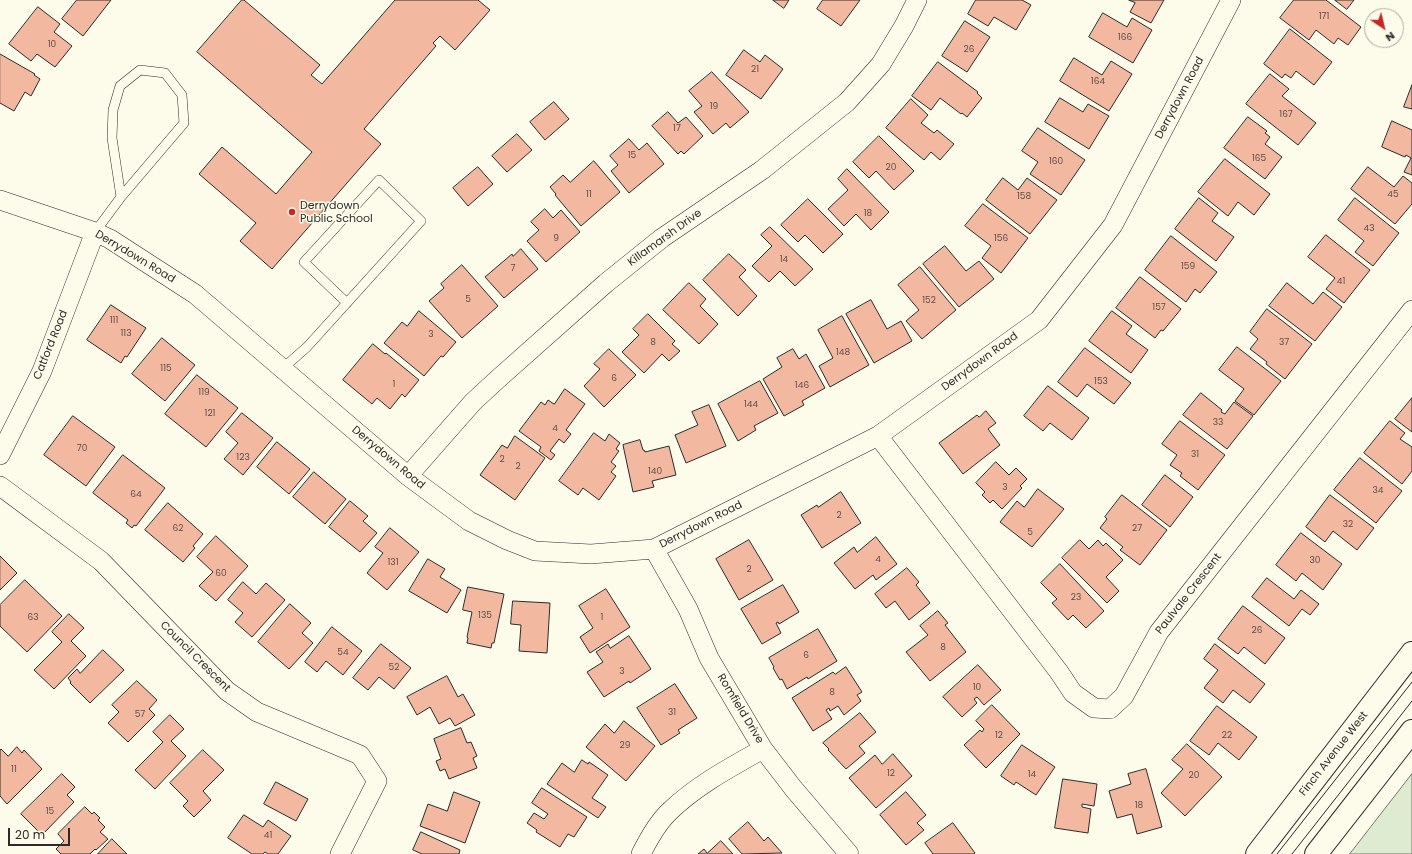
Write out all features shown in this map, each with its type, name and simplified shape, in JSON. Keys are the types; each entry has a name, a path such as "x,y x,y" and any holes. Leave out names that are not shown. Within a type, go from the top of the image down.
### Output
{"main road":[{"name":"Finch Avenue West","path":"1257,854 1412,653"},
{"path":"1316,854 1412,731"}],"street":[{"name":"Killamarsh Drive","path":"408,476 473,402 606,283 662,238 762,170 847,102 881,64 904,26 917,0"},
{"name":"Derrydown Road","path":"0,200 95,232 110,239 195,294 408,476 469,521 507,540 535,551 591,554 654,549 878,436 1038,320 1113,225 1231,0"},
{"name":"Catford Road","path":"0,455 42,371 95,232"},
{"name":"Paulvale Crescent","path":"878,436 1059,672 1073,693 1094,708 1110,709 1124,696 1159,632 1412,310"},
{"name":"Council Crescent","path":"0,486 101,560 227,691 257,712 360,755 377,781 340,854"},
{"name":"Romfield Drive","path":"654,549 688,609 709,658 763,749 793,788 849,854"},
{"path":"641,854 649,839 669,811 702,785 763,749"}],"lane":[{"path":"95,232 121,198 184,123 182,95 165,73 140,70 120,86 113,110 112,138 121,198"},
{"path":"282,369 307,347 347,303 421,221 379,180 304,262 347,303"}],"green space":[{"path":"1412,774 1412,854 1350,854"}],"building":[{"path":"77,0 111,0 83,36 62,19"},
{"path":"242,0 244,0 320,65 311,75 322,84 395,0 478,0 490,10 455,50 440,36 433,43 436,46 364,129 381,144 272,269 240,241 256,223 199,174 222,147 276,194 312,152 197,52"},
{"path":"773,0 789,0 784,8"},
{"path":"823,0 860,0 841,26 817,9"},
{"path":"976,0 1022,0 1031,5 1016,30 994,17 988,26 968,14"},
{"path":"1129,0 1164,0 1151,23 1130,12 1135,3"},
{"path":"1294,0 1326,0 1361,27 1348,45 1338,38 1334,44 1316,30 1309,40 1280,18"},
{"path":"1335,0 1354,0 1347,9"},
{"path":"38,7 60,24 54,32 72,46 55,67 37,54 31,61 9,44"},
{"path":"1103,13 1127,27 1132,18 1152,30 1133,63 1089,37"},
{"path":"965,21 990,37 967,72 942,56"},
{"path":"1290,29 1332,62 1314,85 1296,71 1291,78 1285,74 1282,78 1264,64"},
{"path":"744,50 760,62 765,55 783,69 761,99 726,75"},
{"path":"0,54 35,74 34,75 40,79 31,96 25,92 14,111 0,103"},
{"path":"1074,58 1102,75 1111,61 1132,74 1109,111 1060,81"},
{"path":"938,62 978,92 977,93 982,98 967,117 940,98 931,110 912,96"},
{"path":"712,72 749,112 730,128 726,123 713,134 694,112 702,106 689,91"},
{"path":"1270,74 1289,89 1282,96 1316,123 1298,145 1246,104"},
{"path":"1412,85 1412,109 1404,107"},
{"path":"1060,98 1083,112 1088,104 1109,116 1089,149 1045,122"},
{"path":"911,99 928,115 921,123 934,133 937,130 954,144 940,160 931,152 924,160 886,128"},
{"path":"554,102 569,119 545,140 530,122"},
{"path":"668,112 678,123 686,117 703,136 684,154 681,151 678,154 652,126"},
{"path":"1248,117 1267,131 1265,133 1270,137 1265,144 1282,157 1265,179 1224,148"},
{"path":"1392,121 1412,130 1412,175 1404,172 1411,158 1382,147"},
{"path":"1038,128 1085,160 1061,195 1030,174 1038,162 1022,151"},
{"path":"517,134 532,150 507,172 492,156"},
{"path":"879,136 914,171 894,190 876,171 869,178 853,162"},
{"path":"629,139 639,150 647,143 664,164 629,193 611,171 618,165 610,156"},
{"path":"1225,159 1270,194 1254,215 1238,202 1228,216 1198,192"},
{"path":"594,161 620,192 581,226 550,187 563,175 570,182"},
{"path":"478,167 493,184 468,206 453,188"},
{"path":"1368,167 1394,187 1403,176 1412,183 1412,204 1395,224 1351,189"},
{"path":"847,169 889,212 871,230 856,214 844,226 828,209 848,190 838,179"},
{"path":"1003,178 1018,190 1027,178 1057,200 1030,234 986,200"},
{"path":"1199,198 1218,213 1212,221 1234,237 1216,261 1175,229"},
{"path":"1355,198 1399,233 1373,266 1355,252 1364,241 1338,220"},
{"path":"808,199 843,234 823,253 805,235 798,242 781,225"},
{"path":"983,204 1028,238 1001,273 982,258 991,246 965,226"},
{"path":"545,209 553,218 561,210 580,232 546,262 527,241 539,230 531,222"},
{"path":"770,227 813,269 795,286 780,271 769,282 752,266 772,246 761,235"},
{"path":"1326,235 1370,270 1344,303 1326,289 1335,278 1308,257"},
{"path":"1171,236 1217,272 1200,293 1195,289 1186,302 1145,270"},
{"path":"945,246 966,271 979,261 994,279 959,307 923,264"},
{"path":"521,249 538,269 504,298 485,277 512,254 513,256"},
{"path":"729,254 746,270 739,277 757,296 738,316 703,280"},
{"path":"462,265 498,306 462,338 429,301 444,288 441,284"},
{"path":"920,267 956,310 922,339 906,321 919,310 898,285"},
{"path":"1140,277 1181,309 1163,331 1161,330 1155,338 1116,308"},
{"path":"689,283 706,299 700,306 718,324 699,344 663,310"},
{"path":"1287,283 1313,304 1323,292 1342,307 1315,341 1269,306"},
{"path":"871,300 887,329 901,321 912,341 874,363 846,314"},
{"path":"111,305 146,328 127,357 125,356 121,363 87,340"},
{"path":"1267,309 1312,344 1285,379 1250,349 1258,339 1250,332"},
{"path":"419,311 456,342 443,357 441,356 424,376 384,343 402,322 407,326"},
{"path":"1112,311 1132,326 1126,334 1148,350 1131,373 1089,341"},
{"path":"648,314 675,341 672,344 680,351 669,361 662,354 644,373 622,352 639,335 633,329"},
{"path":"842,316 869,365 830,387 819,366 833,358 818,330"},
{"path":"162,338 195,365 165,401 132,374"},
{"path":"373,344 419,380 405,397 402,394 390,409 377,398 372,404 343,380"},
{"path":"1237,347 1281,381 1254,415 1235,401 1244,389 1219,370"},
{"path":"1085,348 1131,383 1114,404 1087,384 1077,397 1058,382"},
{"path":"609,349 636,375 604,407 584,386 600,369 594,364"},
{"path":"793,349 799,359 806,354 825,388 802,401 804,405 784,416 763,379 782,367 777,358"},
{"path":"197,375 238,408 206,447 165,414"},
{"path":"760,381 778,413 754,426 756,430 738,441 718,404"},
{"path":"1048,386 1089,418 1072,440 1050,423 1043,431 1024,416"},
{"path":"565,389 585,404 566,430 571,434 564,443 559,439 550,451 555,455 551,460 539,451 541,447 519,431 541,402 545,405 548,400 554,404"},
{"path":"1201,393 1225,414 1234,402 1253,416 1227,449 1183,415"},
{"path":"1412,398 1412,432 1395,419"},
{"path":"709,405 726,446 686,463 675,435 698,425 692,412"},
{"path":"986,411 996,423 988,429 1000,445 963,474 939,443 977,415 979,417"},
{"path":"242,413 273,438 243,475 224,459 238,443 226,432"},
{"path":"73,416 115,447 86,486 44,455"},
{"path":"1180,421 1225,455 1198,490 1180,476 1182,473 1170,465 1177,455 1162,444"},
{"path":"1390,421 1405,433 1400,439 1412,447 1412,471 1402,484 1364,453"},
{"path":"594,433 605,441 609,434 620,443 616,449 619,451 611,462 616,466 611,472 616,476 599,500 583,488 578,495 559,481"},
{"path":"515,436 545,458 515,500 480,475 502,445 507,448"},
{"path":"640,440 645,452 669,446 676,475 652,481 654,487 633,492 623,445"},
{"path":"277,442 310,469 289,494 257,467"},
{"path":"123,455 165,488 136,526 134,525 132,528 126,523 128,520 93,493"},
{"path":"1360,458 1402,491 1376,523 1334,490"},
{"path":"996,462 1009,475 1016,468 1027,479 1020,486 1022,488 1002,509 993,500 990,503 982,495 985,492 976,483"},
{"path":"314,472 346,499 325,524 293,497"},
{"path":"1165,475 1193,497 1170,527 1142,505"},
{"path":"1038,489 1064,509 1032,547 1000,522 1017,501 1024,507"},
{"path":"841,492 861,523 822,548 801,515 817,505 818,507"},
{"path":"1122,495 1167,530 1140,565 1120,550 1123,547 1100,528 1107,519 1105,517"},
{"path":"1330,495 1374,528 1357,550 1333,531 1325,542 1306,527"},
{"path":"350,501 368,516 363,521 377,533 360,552 329,527"},
{"path":"168,503 203,534 193,546 195,548 183,562 145,530"},
{"path":"390,528 419,552 387,590 367,573 383,553 375,547"},
{"path":"1301,533 1342,564 1323,590 1302,573 1296,581 1276,565"},
{"path":"216,536 248,566 216,601 199,586 213,572 197,557"},
{"path":"876,537 897,564 876,580 873,575 855,589 834,563 854,547 857,552"},
{"path":"749,540 773,580 739,600 716,559"},
{"path":"1080,540 1089,549 1098,540 1103,546 1106,543 1123,560 1106,577 1119,591 1107,603 1062,558"},
{"path":"0,556 17,573 0,590"},
{"path":"428,559 445,569 440,577 461,590 447,613 409,591"},
{"path":"1060,564 1104,611 1086,628 1073,615 1068,620 1052,603 1057,599 1041,583"},
{"path":"907,568 919,582 916,585 930,603 909,620 895,601 886,608 875,594"},
{"path":"1267,578 1294,599 1301,590 1319,604 1310,615 1302,609 1289,626 1252,597"},
{"path":"25,580 62,616 27,652 0,626 0,605"},
{"path":"243,582 256,594 266,583 285,600 252,637 235,622 243,613 228,600"},
{"path":"783,585 799,612 779,624 778,622 776,623 781,633 762,644 741,609"},
{"path":"468,587 504,594 494,643 492,643 491,648 467,643 472,612 463,610"},
{"path":"606,589 630,627 590,653 580,637 593,628 579,606"},
{"path":"513,601 550,603 547,653 519,651 521,625 511,624"},
{"path":"290,604 311,623 302,633 313,643 289,669 258,642"},
{"path":"1243,606 1285,638 1265,664 1244,647 1238,654 1218,639"},
{"path":"938,611 948,623 945,625 966,652 930,681 906,652 928,635 920,626"},
{"path":"69,614 84,628 71,641 86,656 54,689 34,670 62,642 52,632"},
{"path":"332,627 362,651 343,675 326,661 317,672 305,662"},
{"path":"818,629 837,661 808,679 807,677 787,689 782,679 780,680 773,668 774,667 769,658"},
{"path":"629,636 651,669 630,683 629,681 604,697 587,672 603,662 596,652 608,644 610,648"},
{"path":"381,644 411,668 394,689 379,677 368,690 353,678"},
{"path":"1215,644 1265,684 1250,703 1233,690 1223,703 1204,688 1218,670 1204,659"},
{"path":"103,650 124,670 90,703 70,683 71,682 68,678 77,669 80,673"},
{"path":"978,665 1001,690 984,705 977,697 974,699 977,703 962,717 943,697"},
{"path":"846,667 862,692 857,695 861,701 844,715 838,706 830,711 829,708 826,710 832,719 813,731 792,698 833,672 835,674"},
{"path":"447,676 458,697 463,694 475,715 455,726 450,718 439,724 430,707 417,715 407,697"},
{"path":"137,681 157,700 149,709 155,715 128,742 108,723 119,712 112,705"},
{"path":"675,684 697,718 678,730 680,733 661,745 637,708"},
{"path":"992,705 1020,734 986,768 964,745 980,730 982,732 984,729 976,721"},
{"path":"1217,706 1257,737 1239,760 1218,743 1209,755 1190,741"},
{"path":"860,713 876,732 859,746 865,753 846,769 823,743"},
{"path":"170,715 184,729 171,741 186,756 155,789 135,770 163,742 153,732"},
{"path":"624,721 655,746 626,781 586,747 605,724 614,733"},
{"path":"461,728 467,743 471,742 477,756 473,758 477,768 449,779 445,769 440,771 436,761 441,759 434,739"},
{"path":"1187,744 1222,777 1185,816 1161,793 1183,769 1172,760"},
{"path":"1022,745 1055,767 1036,795 1016,782 1014,785 1001,776"},
{"path":"17,747 22,753 24,750 42,769 7,804 0,796 0,750 1,749 8,756"},
{"path":"203,750 224,770 203,791 211,800 194,817 183,806 188,801 170,783"},
{"path":"893,754 912,776 876,808 849,778 875,755 882,764"},
{"path":"582,760 588,764 589,762 608,775 592,798 606,807 598,818 547,784 562,763 574,772"},
{"path":"1146,769 1162,827 1137,834 1132,814 1117,818 1109,791 1131,784 1128,774"},
{"path":"62,774 75,787 67,795 74,802 42,835 21,814"},
{"path":"1063,779 1097,784 1094,806 1082,804 1082,807 1091,809 1088,833 1055,828"},
{"path":"276,782 308,799 296,821 264,804"},
{"path":"542,788 587,817 574,837 568,834 560,847 536,832 537,830 527,823 534,813 544,819 548,814 532,803"},
{"path":"454,792 480,802 465,843 420,826 428,804 447,811"},
{"path":"906,792 926,815 917,823 924,830 906,845 880,815"},
{"path":"85,807 92,814 94,812 100,818 98,820 105,827 100,832 108,839 90,854 61,854 56,849 64,841 58,834"},
{"path":"244,815 263,827 268,820 291,836 278,854 268,854 265,852 263,854 252,854 228,838"},
{"path":"748,822 764,841 768,837 782,853 742,854 729,839"},
{"path":"953,823 975,853 974,854 933,854 925,843"},
{"path":"421,832 460,850 459,854 422,854 413,850"},
{"path":"112,839 127,854 98,854"},
{"path":"721,841 733,854 698,854 704,849 707,853"}],"tram line":[{"path":"1277,854 1412,682"},
{"path":"1292,854 1412,701"}],"place":[{"name":"Derrydown Public School","path":"292,212"}]}
